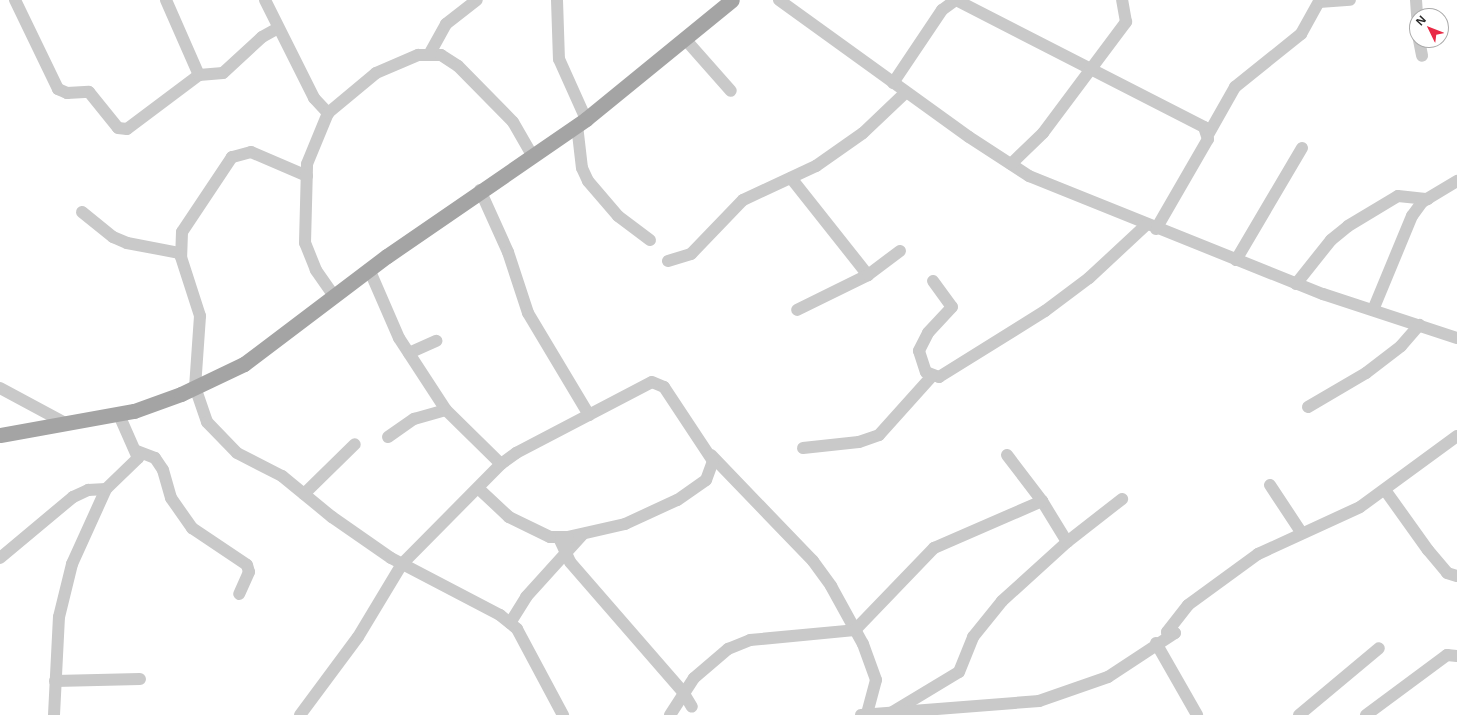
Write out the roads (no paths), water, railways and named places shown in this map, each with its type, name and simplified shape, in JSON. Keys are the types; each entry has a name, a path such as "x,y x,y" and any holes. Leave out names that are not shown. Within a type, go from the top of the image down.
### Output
{"main road":[{"path":"0,435 119,415 195,387 261,353 369,269 480,190 582,122 686,39 732,0"}],"street":[{"path":"16,0 58,89 67,93 89,92 118,128 127,129 200,75 223,73 262,37 278,28"},
{"path":"166,0 200,75"},
{"path":"265,0 314,98 328,113"},
{"path":"334,296 316,270 306,243 307,176 317,133 328,113 376,73 430,53 446,24 477,0"},
{"path":"557,0 559,60 582,122 582,168 588,181 618,216 650,240"},
{"path":"780,0 893,83 1011,164 1054,187 1296,284 1457,338"},
{"path":"893,83 942,10 956,0 1088,69 1156,99 1209,133"},
{"path":"1011,164 1043,133 1088,69 1126,22 1122,0"},
{"path":"934,280 953,303 922,341 922,368 932,376 939,377 994,345 1045,311 1151,227 1209,133 1235,87 1302,34 1318,1 1350,0"},
{"path":"686,39 731,91"},
{"path":"1420,48 1422,56"},
{"path":"430,53 458,66 513,122 532,155"},
{"path":"668,261 691,254 743,200 791,178 863,133 906,92"},
{"path":"1236,260 1302,148"},
{"path":"307,176 251,152 232,156 193,213 182,232 180,253 199,310 195,387 207,422 222,441 304,494 402,564 470,596 510,623 534,657 563,715"},
{"path":"791,178 868,274"},
{"path":"1374,310 1412,216 1428,199 1457,181"},
{"path":"480,190 508,252 528,313 589,415"},
{"path":"1296,284 1331,240 1354,222 1398,196 1428,199"},
{"path":"82,212 113,237 127,243 180,253"},
{"path":"798,310 868,274 900,251"},
{"path":"369,269 409,353 446,410 501,464"},
{"path":"1308,407 1372,368 1401,346 1419,325"},
{"path":"409,353 436,341"},
{"path":"803,448 859,442 879,436 932,376"},
{"path":"300,715 358,637 402,564 501,464 533,442 652,382 660,382 711,455 814,561 855,630 876,680 864,715 1001,710 1079,690 1108,677 1156,642 1175,633 1167,632 1188,605 1258,554 1301,532 1342,516 1385,490 1457,436"},
{"path":"0,388 65,423"},
{"path":"388,437 414,419 446,410"},
{"path":"54,715 55,681 64,592 81,541 106,489 135,463 137,451 119,415"},
{"path":"304,494 355,444"},
{"path":"137,451 155,458 163,470 171,498 192,528 247,565 249,572 238,594"},
{"path":"478,488 509,518 550,537 559,538 582,536 624,524 697,489 712,472 711,455"},
{"path":"1007,455 1042,501 1067,542"},
{"path":"1270,485 1301,532"},
{"path":"0,557 73,497 88,490 106,489"},
{"path":"1385,490 1428,550 1447,573 1457,576"},
{"path":"888,714 959,672 973,637 984,622 1067,542 1122,499"},
{"path":"670,715 683,692 711,660 750,640 855,630 934,548 1042,501"},
{"path":"510,623 526,596 582,536"},
{"path":"559,538 570,562 683,692 692,707"},
{"path":"1156,642 1197,715"},
{"path":"1299,715 1379,648"},
{"path":"1366,715 1447,655 1457,656"},
{"path":"55,681 140,679"}]}
